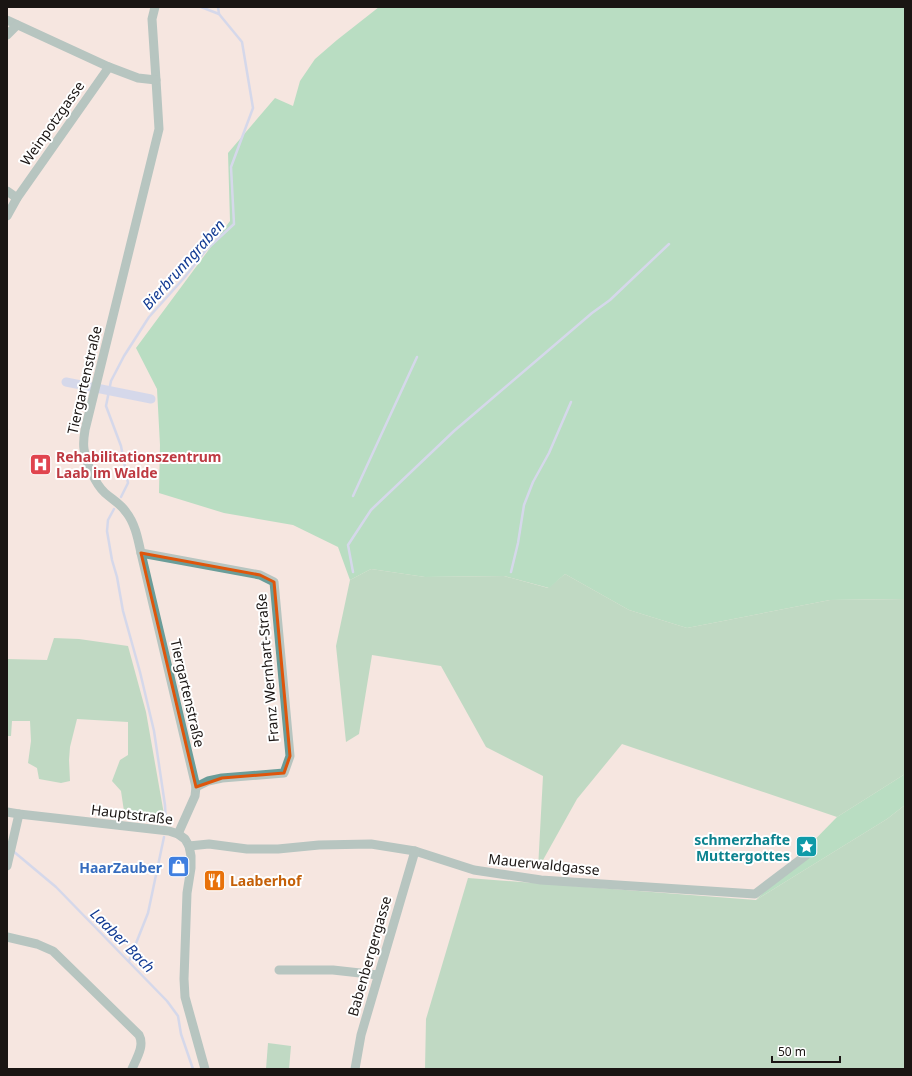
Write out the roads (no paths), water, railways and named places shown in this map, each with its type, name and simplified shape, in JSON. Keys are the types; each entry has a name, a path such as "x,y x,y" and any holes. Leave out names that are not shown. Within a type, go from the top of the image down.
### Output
{"street":[{"name":"Tiergartenstraße","path":"155,7 152,19 159,129 85,430 84,448 88,464 97,482 104,492 120,504 128,513 134,526 141,553 196,787 195,796 178,834"},
{"path":"7,20 109,67 138,78 156,80"},
{"path":"7,35 17,25"},
{"name":"Weinpotzgasse","path":"7,216 17,198 109,67"},
{"path":"7,191 17,198"},
{"name":"Franz Wernhart-Straße","path":"141,553 260,575 274,582 290,756 284,773 222,778 208,781 196,787"},
{"name":"Hauptstraße","path":"7,812 169,831 178,834 185,839 189,846"},
{"path":"7,866 20,814"},
{"name":"Mauerwaldgasse","path":"189,846 209,844 247,849 278,849 320,845 371,844 415,851 474,870 541,880 755,894 813,850"},
{"path":"189,846 192,860 187,893 184,984 185,997 205,1069"},
{"name":"Babenbergergasse","path":"355,1069 361,1035 415,851"},
{"path":"7,937 36,944 53,951 139,1035 142,1040 141,1046 132,1069"},
{"path":"278,970 333,970 378,975"}],"waterway":[{"name":"Bierbrunngraben","path":"121,497 128,483 121,446 106,406 111,381 124,356 149,317 184,278 206,250 234,224 231,167 253,108 242,42 219,14 201,7"},
{"name":"Bierbrunngraben","path":"218,7 219,14"},
{"path":"353,572 348,545 371,510 454,431 592,313 610,300 669,244"},
{"path":"353,496 417,357"},
{"name":"Bierbrunngraben","path":"66,382 151,399"},
{"path":"511,572 518,543 524,505 533,482 549,453 571,402"},
{"path":"114,509 108,520 107,531 123,611 140,672 154,731 165,805 166,823"},
{"path":"129,961 148,913 164,837"},
{"name":"Laaber Bach","path":"13,851 56,887 167,1001 178,1016 181,1034 193,1069"}],"place":[{"name":"Rehabilitationszentrum Laab im Walde","path":"40,464"},
{"name":"schmerzhafte Muttergottes","path":"806,847"},
{"name":"HaarZauber","path":"178,867"},
{"name":"Laaberhof","path":"214,880"}]}
